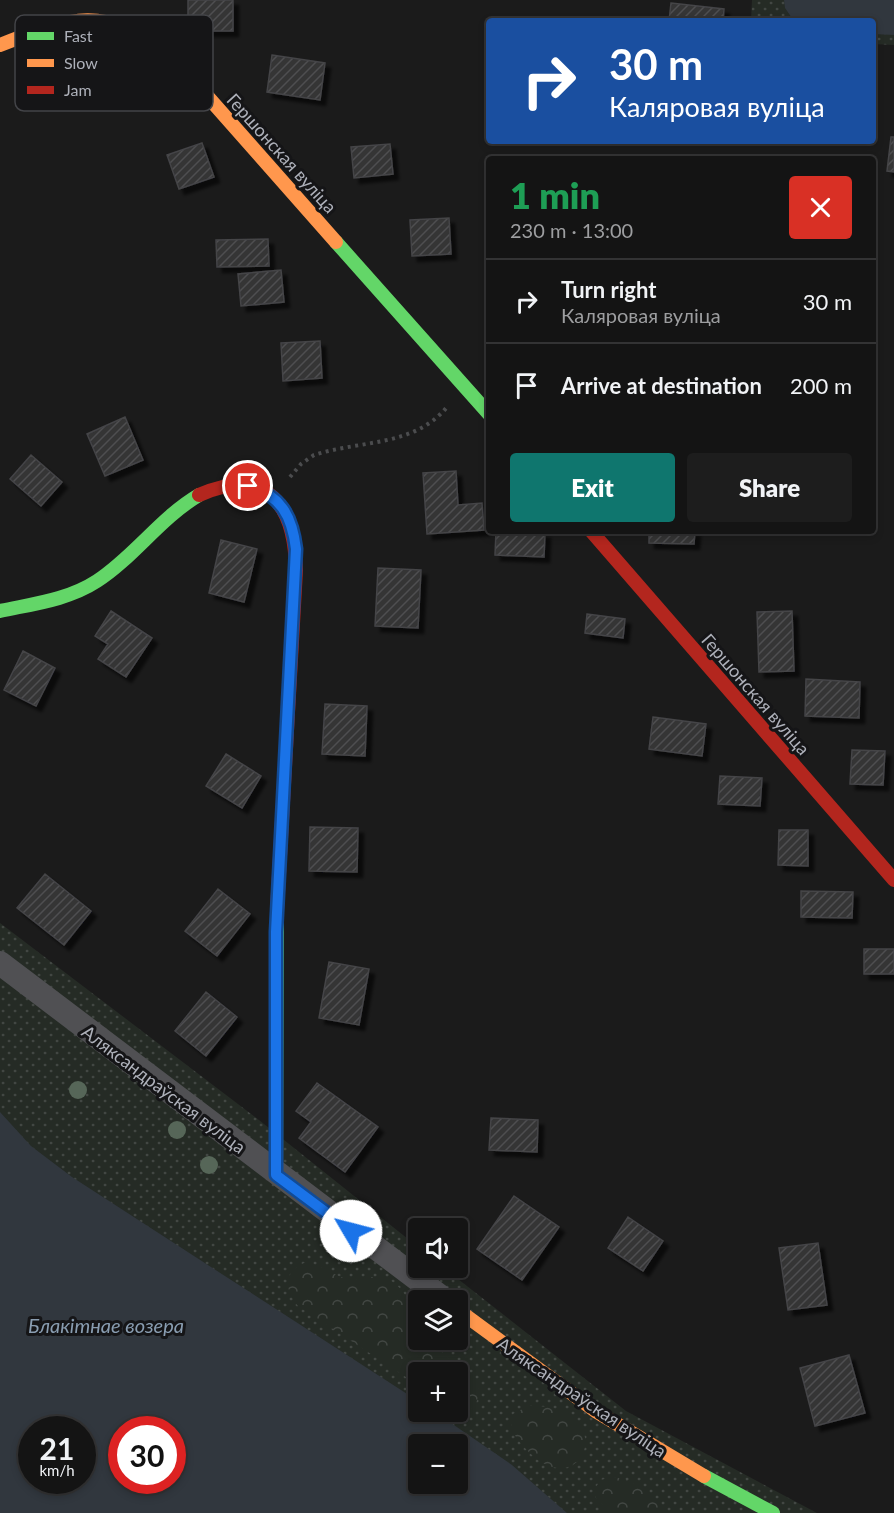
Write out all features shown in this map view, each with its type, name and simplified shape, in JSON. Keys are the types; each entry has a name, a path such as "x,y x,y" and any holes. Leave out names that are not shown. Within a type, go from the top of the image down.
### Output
{"street":[{"name":"Гершонская вуліца","path":"0,45 15,39"},
{"name":"Гершонская вуліца","path":"213,102 486,410"},
{"path":"0,611 74,593 97,582 174,512 213,489 248,486 262,490 276,498 287,511 294,530 296,570 276,932 276,1175"},
{"name":"Гершонская вуліца","path":"594,534 894,880"},
{"name":"Аляксандраўская вуліца","path":"0,963 276,1175 431,1290"},
{"name":"Аляксандраўская вуліца","path":"468,1317 597,1412 678,1462 772,1513"}],"path":[{"path":"276,498 301,464 314,455 410,435 427,427 465,386"}],"green space":[{"path":"752,0 894,0 894,45 876,44 876,18 751,18"},
{"path":"0,923 259,1120 408,1239 408,1278 457,1278 626,1411 817,1513 0,1513"},
{"path":"304,1263 316,1265 347,1279 380,1277 389,1280 397,1285 408,1300 408,1350 439,1350 453,1362 408,1362 408,1378 298,1306 288,1288 289,1277 297,1267"},
{"path":"468,1375 476,1382 480,1391 475,1407 469,1410"},
{"path":"528,1406 558,1410 576,1420 585,1435 584,1450 576,1462 563,1468 545,1464 524,1447 513,1432 511,1424 513,1414"},
{"path":"611,1477 636,1485 668,1513 610,1513 596,1498 595,1488 601,1480"}],"water":[{"path":"784,0 894,0 894,35 876,34 876,18 792,18 785,8"},
{"name":"Блакітнае возера","path":"0,1112 31,1146 72,1177 408,1395 408,1422 450,1422 467,1434 408,1434 408,1494 468,1494 468,1435 512,1465 567,1513 0,1513"}],"building":[{"path":"188,0 233,0 233,31 213,31 213,15 188,15"},
{"path":"671,3 724,9 723,18 669,18"},
{"path":"272,55 325,63 320,100 267,92"},
{"path":"891,137 894,137 894,172 887,171"},
{"path":"202,143 214,177 179,189 167,155"},
{"path":"390,144 393,174 354,178 351,147"},
{"path":"449,218 451,254 412,256 410,220"},
{"path":"268,239 269,266 217,267 216,240"},
{"path":"281,270 284,302 241,306 238,274"},
{"path":"320,341 322,378 283,381 281,343"},
{"path":"125,417 143,460 105,476 87,434"},
{"path":"31,455 62,482 41,506 10,479"},
{"path":"456,471 458,505 482,503 484,530 427,534 423,473"},
{"path":"496,534 545,534 544,557 495,555"},
{"path":"649,534 695,534 694,544 649,543"},
{"path":"221,540 257,549 244,602 209,593"},
{"path":"378,568 421,570 418,628 375,626"},
{"path":"111,611 152,638 126,677 98,659 108,644 95,636"},
{"path":"792,611 794,671 759,672 757,612"},
{"path":"587,614 625,619 623,638 585,633"},
{"path":"23,651 55,668 36,706 4,690"},
{"path":"806,679 860,682 859,718 805,716"},
{"path":"325,704 367,706 365,756 322,754"},
{"path":"653,717 706,724 702,756 649,749"},
{"path":"852,750 885,751 883,785 850,784"},
{"path":"226,754 261,776 242,808 206,786"},
{"path":"720,776 762,778 760,806 718,804"},
{"path":"310,827 358,828 357,872 309,871"},
{"path":"779,830 808,830 808,866 778,865"},
{"path":"45,874 91,911 64,945 17,908"},
{"path":"218,889 250,914 217,956 185,931"},
{"path":"801,891 853,892 852,918 801,917"},
{"path":"864,949 894,949 894,974 864,974"},
{"path":"329,962 369,969 359,1025 319,1018"},
{"path":"206,992 237,1017 206,1056 175,1031"},
{"path":"317,1083 378,1127 345,1172 299,1138 311,1122 296,1111"},
{"path":"491,1118 538,1120 537,1152 489,1150"},
{"path":"514,1196 559,1227 522,1280 477,1249"},
{"path":"628,1217 663,1241 643,1271 608,1248"},
{"path":"818,1243 827,1305 788,1310 779,1248"},
{"path":"849,1355 865,1413 815,1426 800,1368"}],"traffic: fast":[{"path":"336,242 486,411"},
{"path":"0,611 62,597 97,581 123,561 185,504 199,495"},
{"path":"276,1175 277,910"},
{"path":"704,1476 773,1513"}],"traffic: slow":[{"path":"0,45 15,39"},
{"path":"213,103 336,242"},
{"path":"468,1317 597,1412 704,1476"}],"traffic: jam":[{"path":"199,495 223,487 243,485 259,488 273,497 283,510 290,527 294,547 296,570 277,910"},
{"path":"594,534 894,880"}],"route":[{"path":"248,486 262,490 276,498 287,511 294,530 296,549 276,932 276,1175 351,1231"}]}
